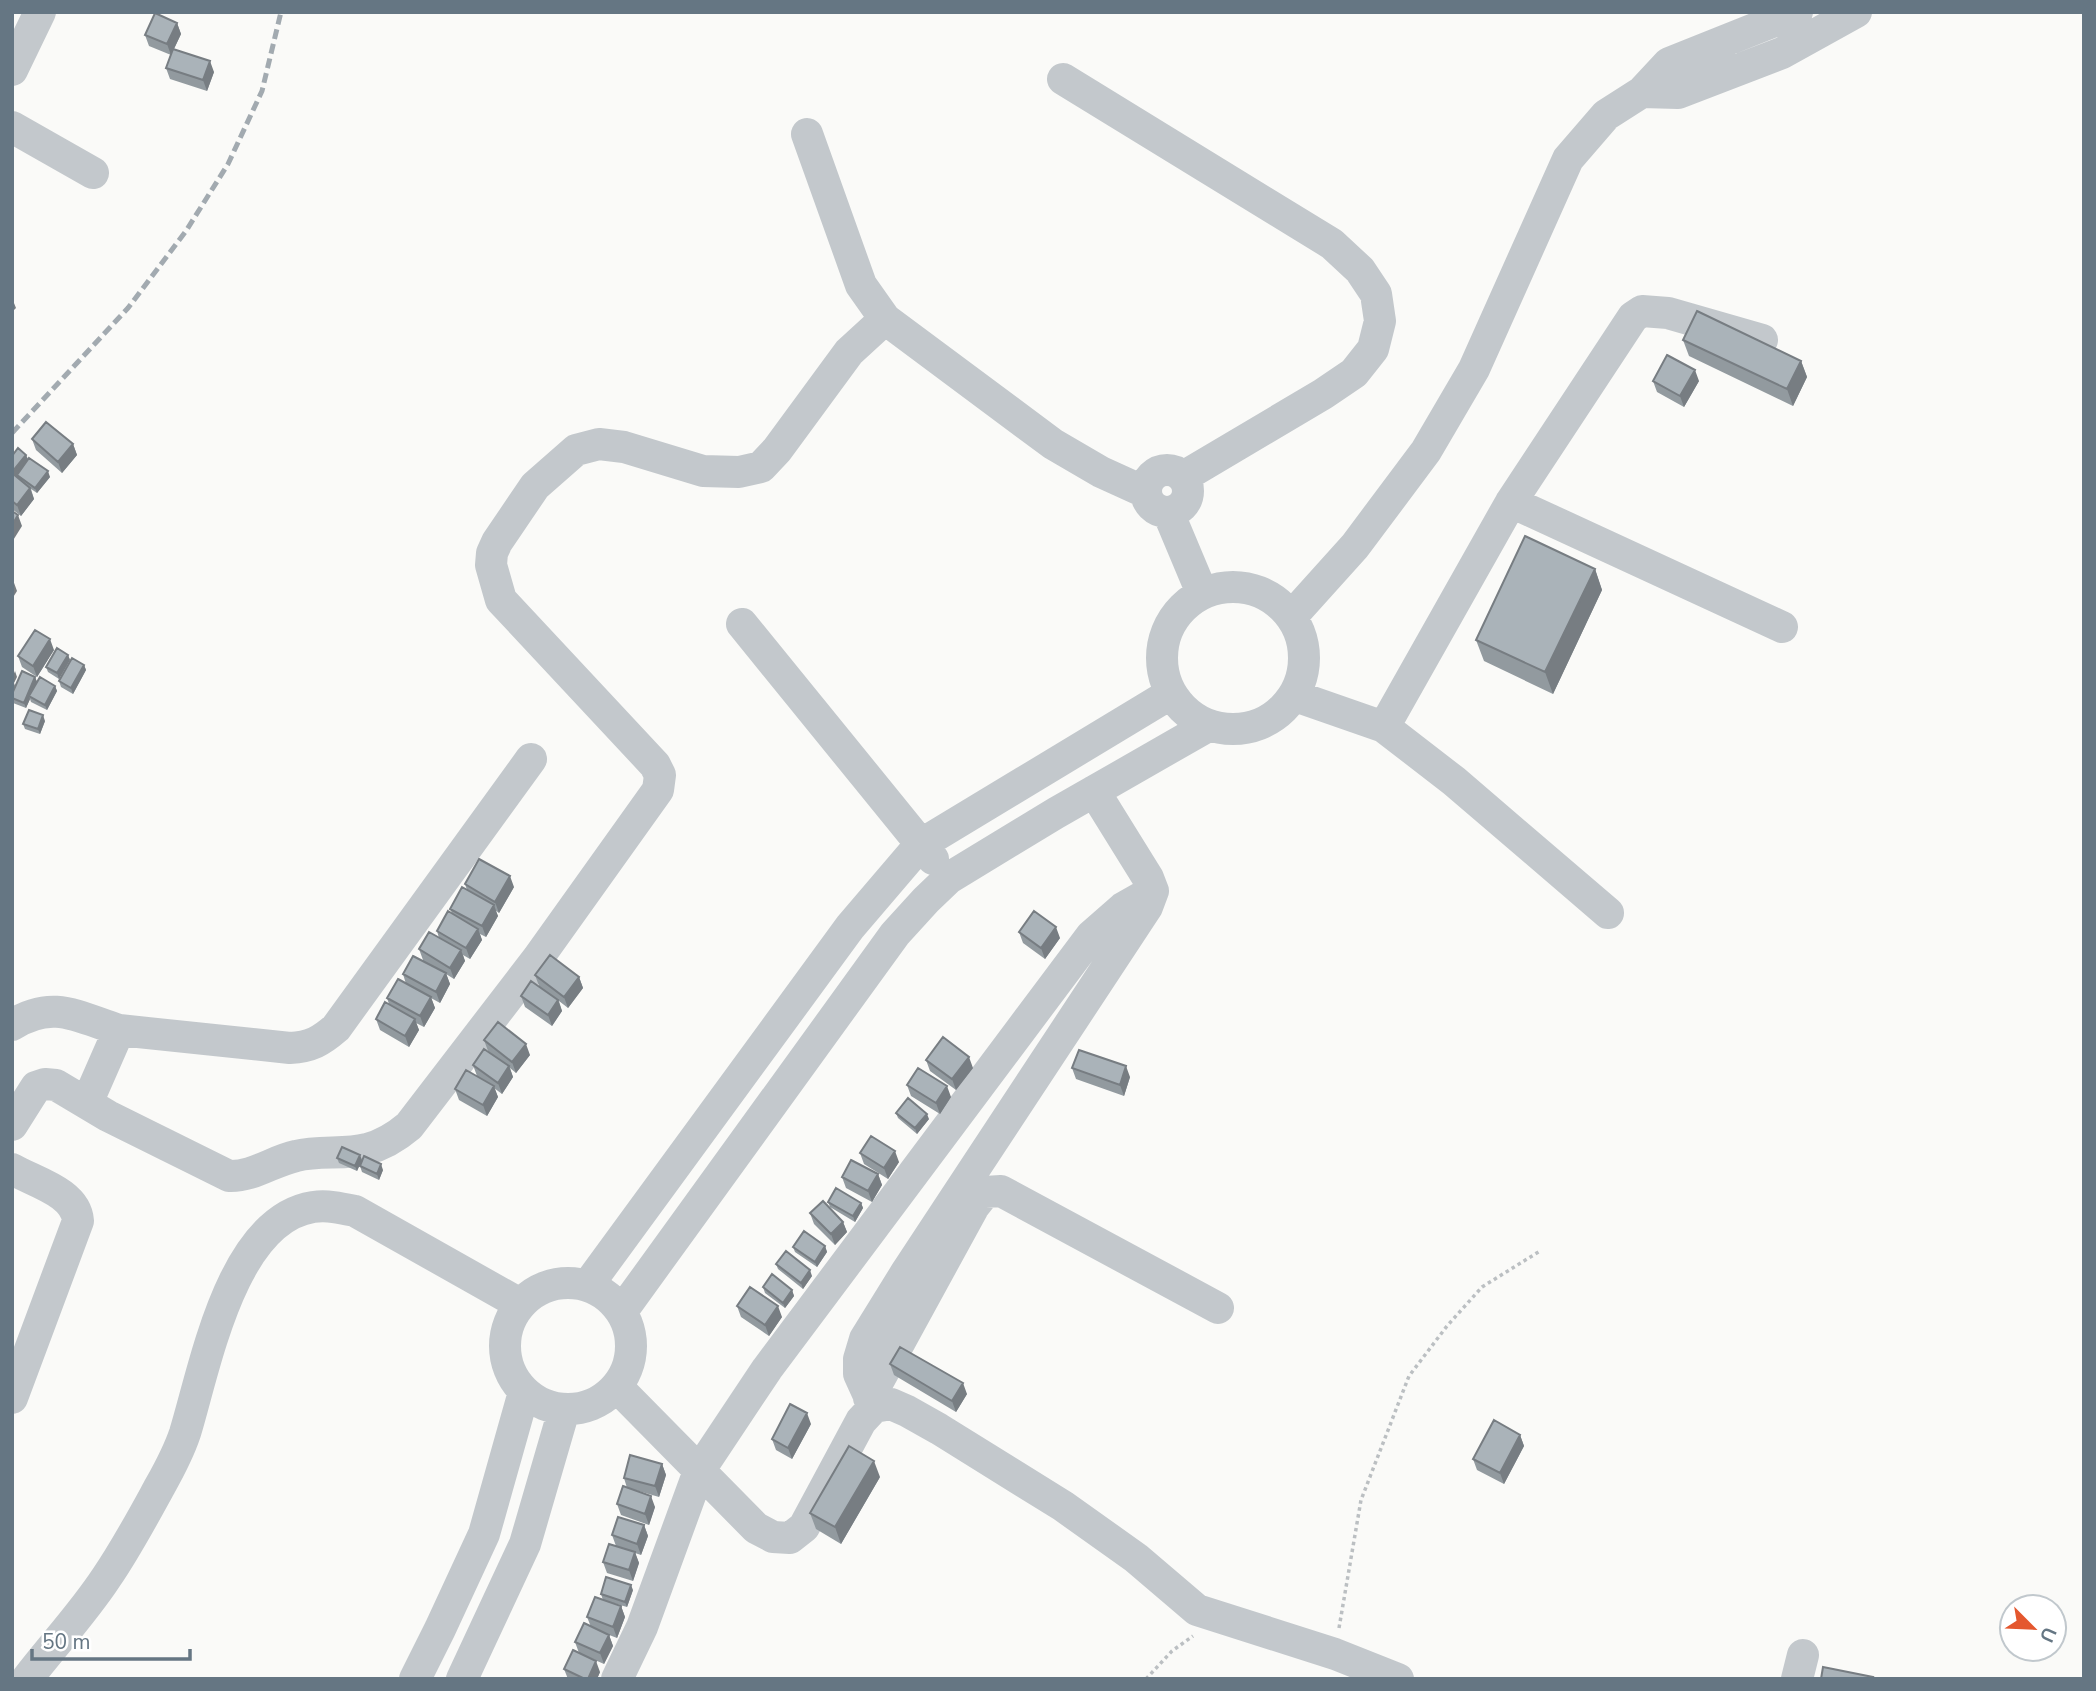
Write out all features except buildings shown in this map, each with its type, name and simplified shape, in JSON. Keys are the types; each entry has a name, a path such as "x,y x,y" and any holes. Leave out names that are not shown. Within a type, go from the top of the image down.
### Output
{"street":[{"path":"12,70 40,12"},
{"path":"1292,616 1355,546 1426,452 1474,369 1568,159 1606,115 1642,92 1670,63 1797,12"},
{"path":"1642,92 1678,93 1782,53 1856,12"},
{"path":"807,134 861,285 886,319 1053,444 1156,502 1181,506 1188,492 1183,477 1354,373 1373,349 1380,321 1376,294 1360,270 1332,244 1063,79"},
{"path":"12,127 93,173"},
{"path":"1384,727 1511,502 1633,317 1642,311 1668,313 1762,340"},
{"path":"12,1125 36,1087 56,1085 229,1176 243,1177 273,1162 300,1155 364,1150 390,1141 409,1126 538,958 658,790 660,775 655,765 501,600 491,565 497,542 515,513 546,475 576,450 599,444 624,447 703,471 738,472 761,467 777,450 849,352 886,319"},
{"path":"1156,502 1202,593"},
{"path":"1511,502 1782,627"},
{"path":"1234,586 1256,591 1267,594 1292,616 1304,642 1305,670 1295,696 1271,720 1240,730 1208,726 1193,718 1170,694 1161,656 1173,619 1202,593 1234,586"},
{"path":"742,624 949,878"},
{"path":"588,1285 850,928 920,845 1170,694"},
{"path":"1295,696 1384,727 1454,781 1608,913"},
{"path":"622,1311 895,934 926,900 949,878 1208,726"},
{"path":"12,1025 29,1014 45,1010 60,1011 120,1030 290,1048 308,1047 321,1041 336,1028 531,759"},
{"path":"872,1403 859,1374 859,1359 865,1339 1147,907 1153,891 1148,878 1094,791"},
{"path":"617,1679 642,1628 699,1471 775,1358 1091,936 1123,908 1153,891"},
{"path":"87,1103 120,1030"},
{"path":"12,1169 65,1197 78,1212 78,1221 12,1398"},
{"path":"617,1387 755,1528 773,1537 790,1538 804,1527 974,1206 985,1192 1001,1191 1218,1308"},
{"path":"27,1679 107,1578 161,1484 184,1436 206,1354 228,1291 260,1242 284,1219 311,1208 332,1206 355,1211 520,1304"},
{"path":"564,1282 588,1285 607,1295 622,1311 631,1336 629,1364 617,1387 593,1405 564,1410 542,1405 524,1392 510,1372 505,1349 508,1325 520,1304 540,1289 564,1282"},
{"path":"415,1679 484,1534 524,1392"},
{"path":"872,1403 891,1404 949,1435 1063,1506 1161,1578 1192,1606 1335,1654 1398,1679"},
{"path":"462,1679 525,1544 564,1410"}],"path":[{"path":"1335,1654 1361,1500 1409,1376 1447,1326 1482,1287 1540,1251"},
{"path":"1146,1679 1172,1651 1222,1618"}],"railway":[{"path":"12,433 128,308 186,231 228,164 262,91 281,12"}]}
